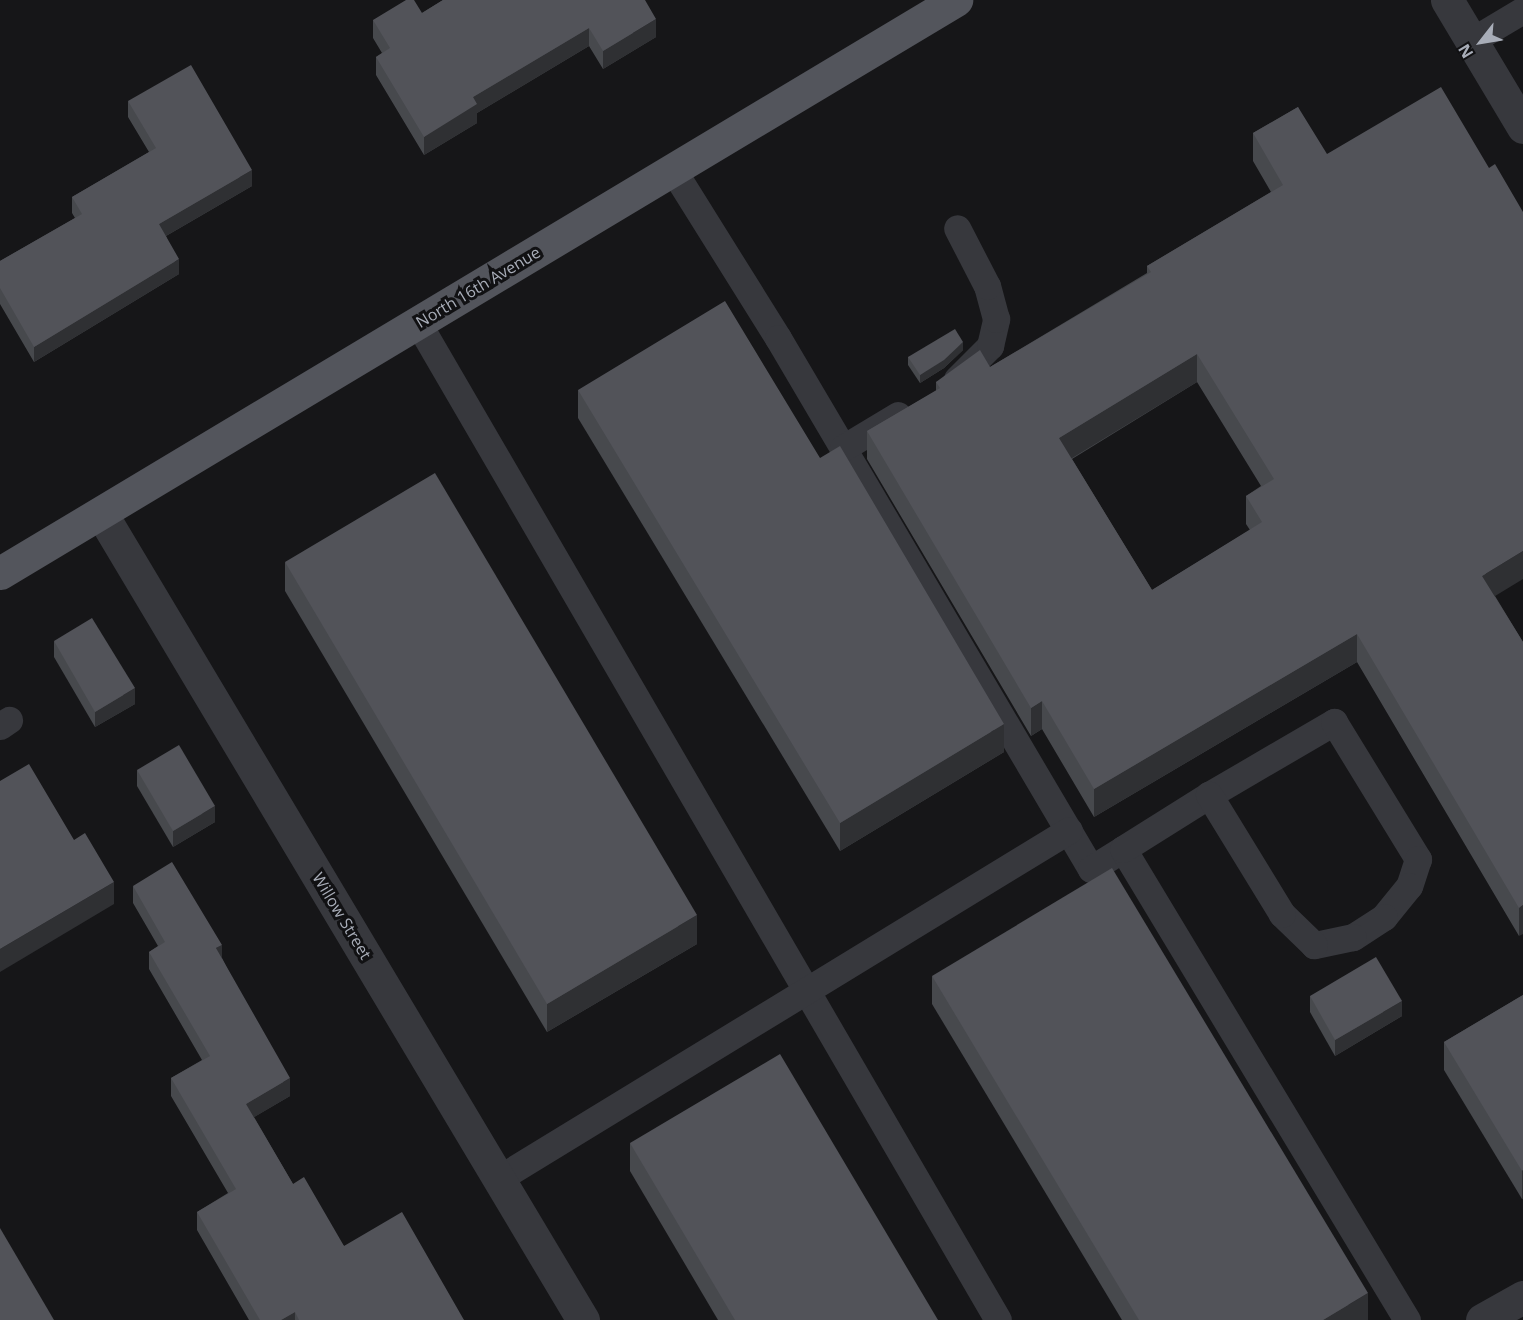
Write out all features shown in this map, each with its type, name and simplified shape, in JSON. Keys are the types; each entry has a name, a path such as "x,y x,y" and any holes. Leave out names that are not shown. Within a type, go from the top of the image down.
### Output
{"main road":[{"name":"North 16th Avenue","path":"0,573 949,2"}],"street":[{"path":"1447,0 1523,128"},
{"name":"Willow Street","path":"101,513 582,1320"},
{"path":"1482,1320 1523,1297"}],"lane":[{"path":"1471,41 1523,10"},
{"path":"673,170 843,448 1091,869 1209,795 1334,722 1418,859 1409,886 1384,917 1353,937 1314,945 1282,914 1209,795"},
{"path":"843,448 954,381 990,345 996,320 987,286 957,228"},
{"path":"418,323 998,1320"},
{"path":"498,1179 1069,831"},
{"path":"1124,849 1407,1320"}],"building":[{"path":"406,0 414,0 422,13 443,0 645,0 656,19 603,51 589,28 473,97 477,104 424,137 376,57 390,48 373,20"},
{"path":"191,65 252,170 159,224 179,259 34,347 0,288 0,261 82,214 72,197 156,148 128,101"},
{"path":"1441,87 1489,168 1495,164 1523,212 1523,551 1482,576 1523,642 1523,905 1519,908 1357,634 1094,789 1042,701 1031,708 867,431 940,388 936,382 980,350 990,367 1151,272 1147,266 1283,185 1253,133 1298,107 1327,154","holes":["1197,354 1274,479 1246,496 1262,522 1152,590 1059,438"]},
{"path":"725,301 820,458 840,446 1004,724 840,823 578,390"},
{"path":"955,329 963,342 944,360 920,375 908,357"},
{"path":"435,473 697,915 547,1004 285,562"},
{"path":"92,618 135,688 95,712 54,641"},
{"path":"179,745 215,806 173,831 137,770"},
{"path":"29,764 74,840 85,833 114,882 0,949 0,781"},
{"path":"172,862 222,945 216,948 290,1078 246,1104 293,1184 304,1177 344,1246 402,1212 464,1320 299,1320 295,1312 281,1320 260,1320 197,1212 236,1189 171,1078 210,1056 149,952 165,942 133,886"},
{"path":"1112,868 1368,1293 1323,1320 1139,1320 932,976"},
{"path":"1376,957 1402,1001 1335,1040 1310,996"},
{"path":"1523,995 1523,1170 1522,1171 1444,1042"},
{"path":"780,1054 938,1320 735,1320 630,1143"},
{"path":"0,1228 54,1320 0,1320"}]}
